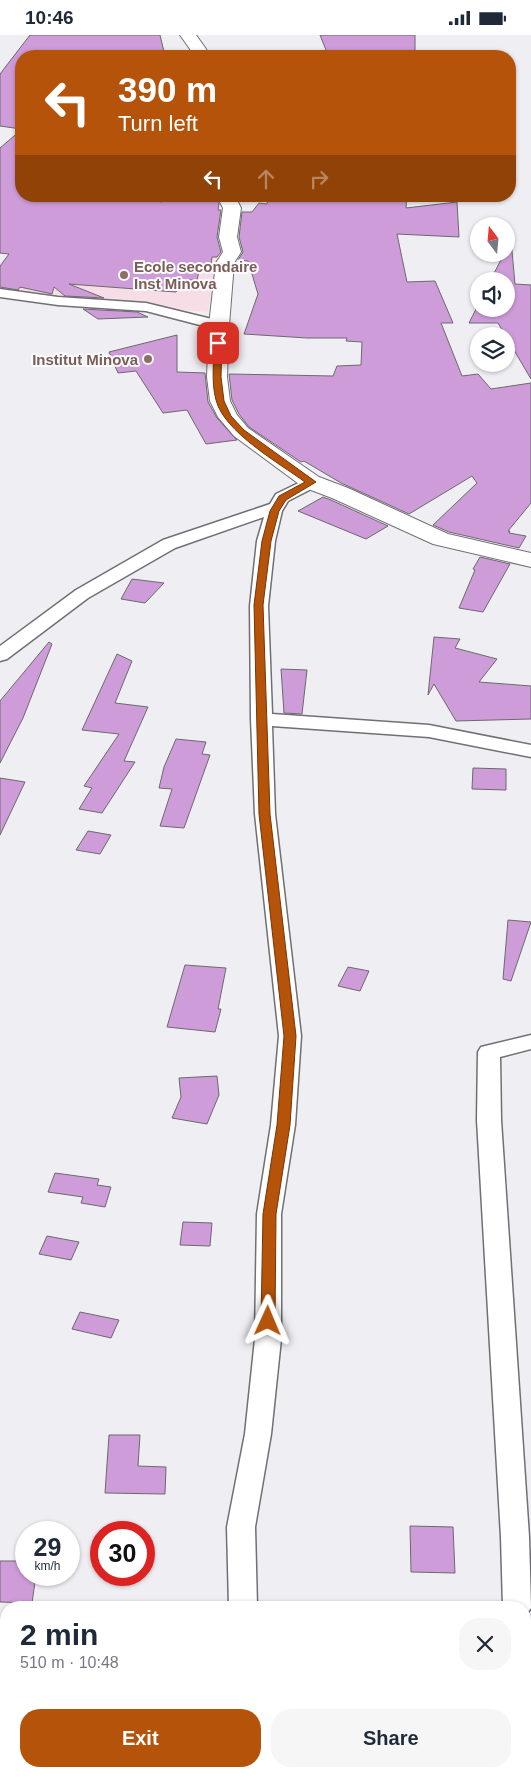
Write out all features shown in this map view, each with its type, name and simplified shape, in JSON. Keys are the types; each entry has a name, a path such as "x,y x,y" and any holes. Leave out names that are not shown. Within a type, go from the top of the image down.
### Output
{"street":[{"path":"188,35 198,50"},
{"path":"229,202 232,208 228,237 232,252 225,263 219,325 217,377 220,401 228,417 241,431 311,482 340,493 441,539 531,560"},
{"path":"0,293 58,301 146,307 219,325"},
{"path":"243,1601 241,1527 259,1424 268,1339 269,1214 283,1125 290,1036 264,814 259,605 266,541 277,507 282,498 311,482"},
{"path":"0,655 82,594 169,544 277,507"},
{"path":"261,719 429,731 531,751"},
{"path":"517,1601 489,1120 489,1052 531,1042"}],"shaded area":[{"name":"Ecole secondaire Inst Minova","path":"219,251 208,312 68,300 15,289 51,261"}],"building":[{"path":"30,35 160,35 164,50 18,50"},
{"path":"320,35 415,35 415,50 326,50"},
{"path":"15,54 15,128 0,126 0,74"},
{"path":"15,135 15,202 218,202 218,210 221,210 217,237 221,252 217,257 212,257 210,271 199,271 197,280 185,280 184,284 180,284 176,292 69,284 104,298 65,296 54,287 52,294 20,287 18,290 0,287 0,266 9,254 0,253 0,148"},
{"path":"267,202 406,202 406,208 457,202 459,237 397,234 407,282 435,281 453,323 441,323 462,376 478,374 491,389 531,383 531,503 508,531 510,531 509,533 526,536 519,548 449,532 433,525 477,483 472,476 409,514 341,483 304,461 301,462 249,427 239,414 232,400 229,374 333,376 337,366 361,365 362,342 346,341 347,338 307,338 244,334 258,294 248,261 238,260 243,252 239,237 242,212 252,212 259,203 267,204"},
{"path":"499,263 513,263 514,272 495,272"},
{"path":"515,284 531,285 531,379 515,352 515,327 500,327 498,323 469,323 472,317 515,317"},
{"path":"83,309 137,312 148,317 98,319"},
{"path":"177,335 177,372 205,373 208,402 217,418 237,440 206,444 187,410 163,413 136,371 118,373 109,352"},
{"path":"323,497 388,526 366,539 298,511"},
{"path":"480,557 510,564 483,612 459,608 475,570 473,569"},
{"path":"132,579 164,583 145,603 121,599"},
{"path":"434,637 460,639 455,648 497,659 479,682 531,686 531,719 456,721 434,684 428,695"},
{"path":"49,642 52,644 23,718 0,763 0,701"},
{"path":"117,654 132,661 115,703 148,707 124,761 135,762 102,813 79,809 92,788 84,786 119,734 82,730"},
{"path":"281,669 307,670 302,714 284,713"},
{"path":"176,739 206,742 202,754 210,755 184,828 160,826 172,789 159,788 164,767"},
{"path":"473,768 506,769 506,790 472,789"},
{"path":"0,778 25,782 0,835"},
{"path":"88,831 111,835 100,854 76,850"},
{"path":"508,920 531,922 511,981 503,979"},
{"path":"185,965 226,968 218,1009 221,1009 215,1032 167,1027"},
{"path":"348,967 369,971 360,991 338,986"},
{"path":"217,1076 219,1095 207,1124 172,1118 181,1097 179,1078"},
{"path":"55,1173 99,1179 97,1185 111,1187 105,1207 81,1203 83,1197 48,1192"},
{"path":"183,1222 212,1223 210,1246 180,1245"},
{"path":"47,1236 79,1242 71,1260 39,1254"},
{"path":"80,1312 119,1320 111,1338 72,1329"},
{"path":"109,1435 140,1435 138,1466 166,1467 165,1494 105,1493"},
{"path":"410,1526 453,1527 455,1573 411,1572"},
{"path":"0,1561 15,1561 15,1586 34,1586 32,1601 0,1601"}],"place":[{"name":"Ecole secondaire Inst Minova","path":"124,275"},
{"name":"Institut Minova","path":"148,359"}],"route":[{"path":"218,343 217,377 220,401 228,417 241,431 311,482 282,498 274,511 266,541 259,605 264,814 278,917 290,1036 283,1125 269,1214 268,1321"}]}
